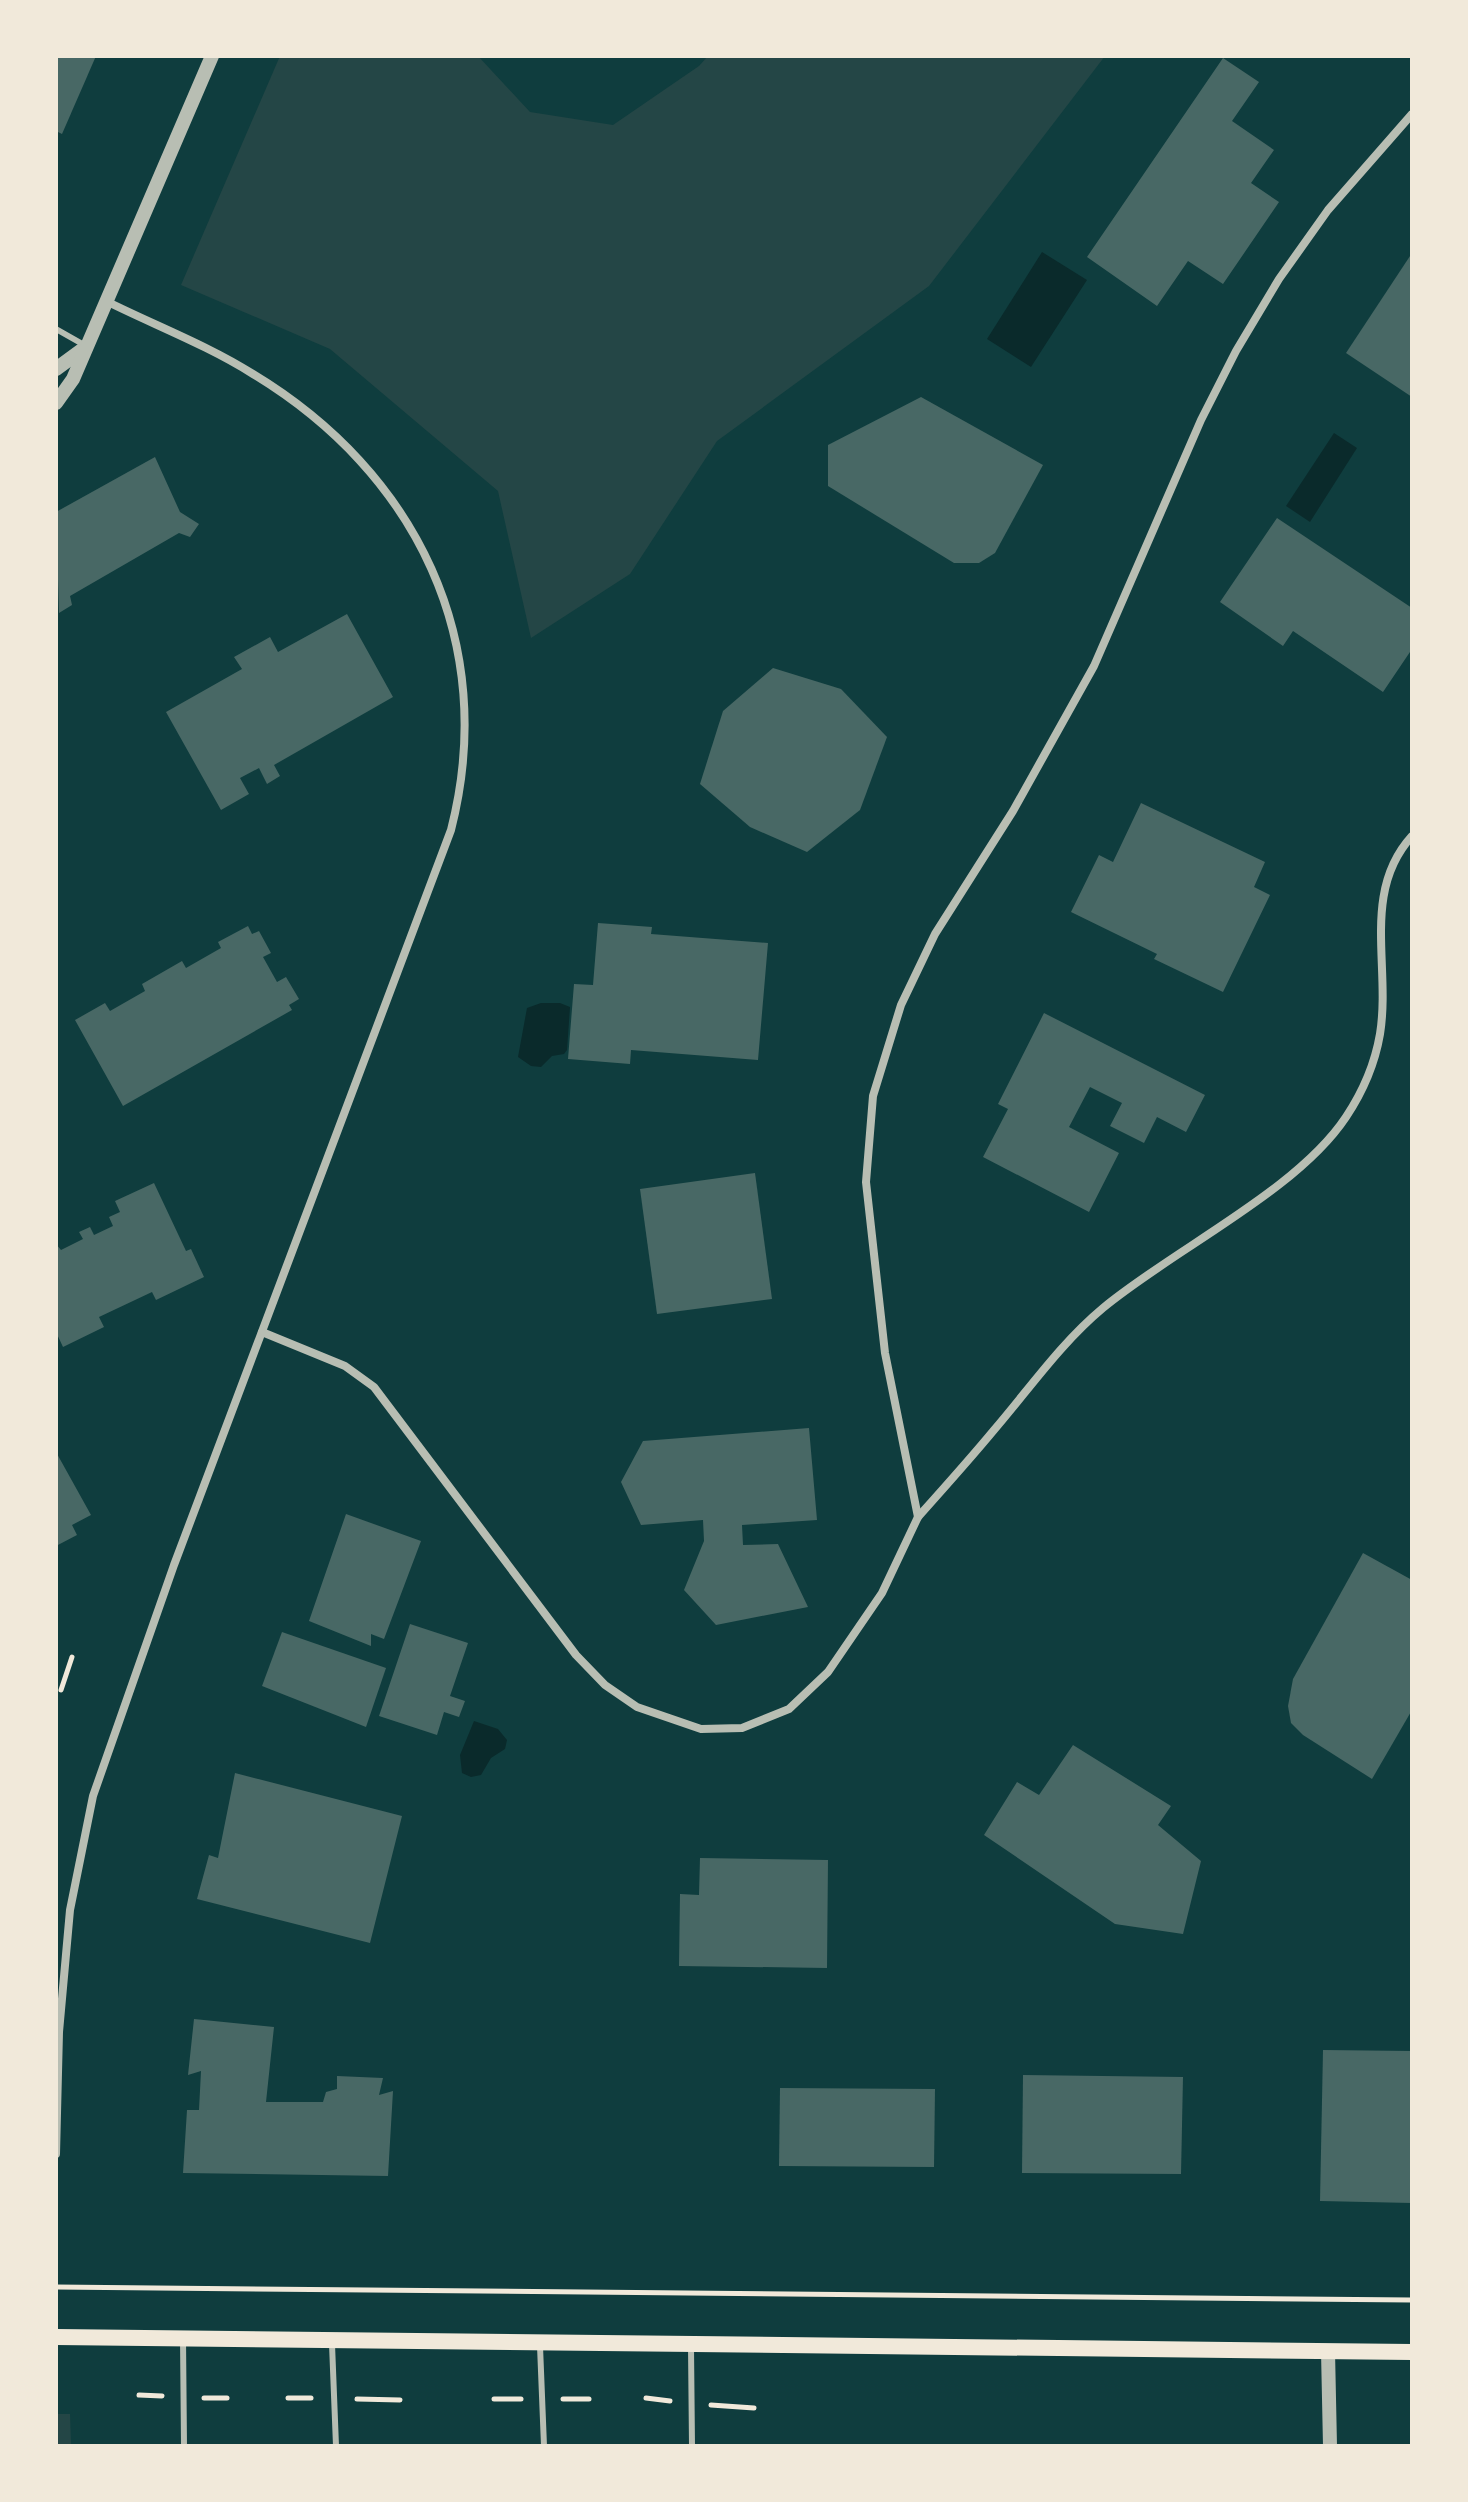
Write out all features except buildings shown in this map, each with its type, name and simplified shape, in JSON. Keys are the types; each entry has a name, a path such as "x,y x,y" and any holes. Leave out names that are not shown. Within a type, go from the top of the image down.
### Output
{"main road":[{"path":"56,2337 1412,2352"}],"street":[{"path":"56,403 73,379 212,56"},
{"path":"918,1517 885,1353 866,1182 873,1096 893,1026 931,942 1032,779 1094,666 1205,411 1236,351 1315,227 1356,175 1412,114"},
{"path":"56,2154 59,2032 66,1943 85,1829 121,1714 451,830 467,739 461,669 446,600 430,563 403,519 347,449 253,373 105,301"},
{"path":"56,369 86,346"},
{"path":"262,1332 345,1366 374,1387 590,1670 637,1707 701,1729 718,1731 757,1724 789,1709 816,1687 870,1614 918,1517 1084,1325 1158,1266 1284,1180 1317,1151 1344,1120 1364,1083 1380,1033 1381,905 1386,879 1396,856 1412,836"},
{"path":"1328,2351 1330,2446"}],"lane":[{"path":"56,329 86,346"},
{"path":"183,2338 184,2446"},
{"path":"332,2340 336,2446"},
{"path":"540,2342 544,2446"},
{"path":"691,2343 692,2446"}],"path":[{"path":"61,1690 72,1657"},
{"path":"56,2287 1412,2300"}],"shaded area":[{"path":"280,56 478,56 530,112 613,125 699,66 708,56 1105,56 929,286 717,441 630,574 531,638 498,491 330,349 181,285"},
{"path":"1042,252 1087,280 1031,367 987,339"},
{"path":"1334,433 1357,448 1310,522 1286,506"},
{"path":"541,1003 560,1003 570,1007 567,1050 564,1054 552,1056 541,1067 531,1066 518,1057 527,1008"},
{"path":"474,1721 498,1729 507,1740 505,1749 491,1758 481,1775 471,1777 462,1773 460,1755"},
{"path":"56,2414 70,2414 71,2446 56,2446"}]}
